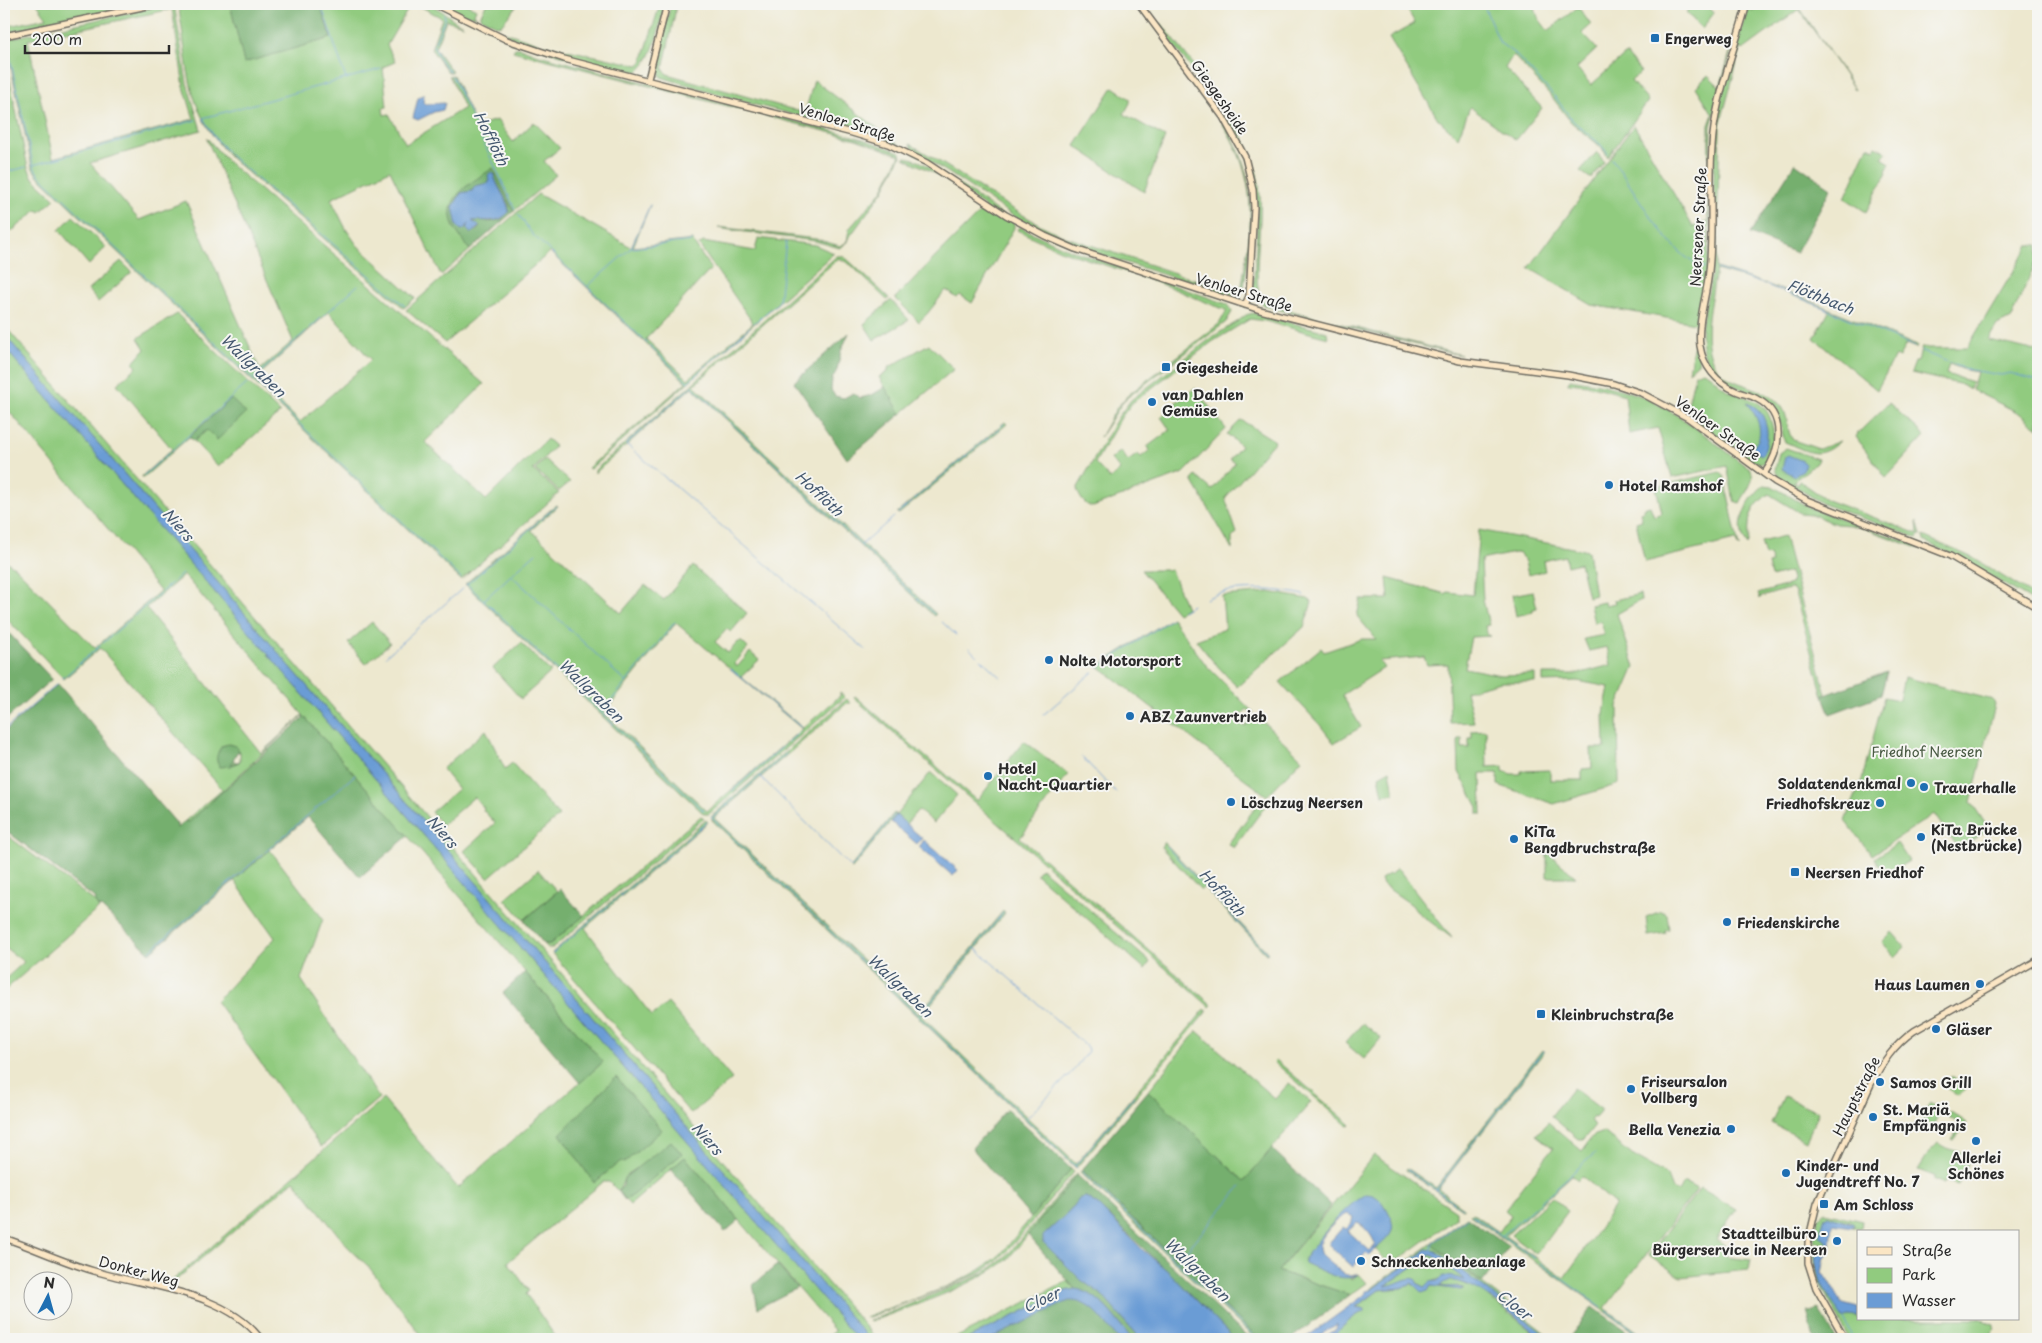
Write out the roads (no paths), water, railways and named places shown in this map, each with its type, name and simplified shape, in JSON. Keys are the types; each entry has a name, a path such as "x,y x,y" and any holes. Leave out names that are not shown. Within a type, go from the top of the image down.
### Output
{"main road":[{"path":"4,36 157,4"},
{"name":"Venloer Straße","path":"434,4 526,48 888,144 927,163 1006,215 1045,236 1076,249 1268,313 1460,361 1568,375 1614,384 1632,390 1657,400 1688,418 1782,486 1832,511 1950,556 2038,608"},
{"path":"648,79 668,4"},
{"name":"Giesgesheide","path":"1139,4 1223,117 1245,157 1253,190 1254,208 1249,296 1245,305"},
{"name":"Neersener Straße","path":"1747,4 1715,115 1712,138 1710,271 1699,338 1704,361 1712,374 1724,385 1757,399 1766,405 1774,415 1779,433 1779,442 1776,455 1764,474"},
{"name":"Hauptstraße","path":"1844,1339 1816,1288 1808,1263 1808,1242 1818,1204 1872,1084 1882,1065 1901,1040 2038,960"},
{"name":"Donker Weg","path":"4,1238 93,1270 162,1287 204,1300 230,1311 261,1339"}],"water":[{"path":"424,95 423,102 425,104 445,103 443,110 418,120 413,118 418,98"},
{"path":"491,172 494,174 507,202 509,212 500,219 492,221 472,221 480,226 471,234 467,229 469,223 465,229 461,230 457,226 453,207 461,193 472,191 475,186 489,183 488,175"},
{"path":"4,334 869,1339 857,1339 4,347"},
{"path":"1746,403 1759,411 1766,424 1767,440 1762,455 1752,451 1760,432 1754,414"},
{"path":"1788,455 1806,464 1804,469 1795,476 1782,469 1785,457"},
{"path":"896,815 922,838 917,844 891,822"},
{"path":"924,840 958,870 953,876 919,847"},
{"path":"1365,1194 1376,1196 1380,1200 1390,1215 1392,1223 1392,1229 1387,1239 1369,1256 1366,1253 1353,1267 1328,1244 1343,1227 1346,1229 1351,1224 1353,1217 1348,1214 1339,1219 1330,1228 1320,1243 1319,1248 1321,1255 1344,1274 1351,1276 1359,1274 1353,1277 1339,1277 1305,1263 1304,1259 1324,1233","holes":["1357,1223 1368,1232 1374,1241 1375,1244 1370,1251 1348,1231"]},
{"path":"1086,1197 1098,1205 1144,1251 1169,1272 1234,1339 1140,1339 1101,1294 1081,1280 1043,1242 1043,1236 1070,1211 1080,1198"},
{"path":"1828,1215 1854,1224 1852,1227 1833,1224 1831,1245 1828,1245 1827,1241 1819,1236 1825,1217"},
{"path":"1427,1249 1436,1251 1550,1339 1542,1339 1507,1310 1476,1289 1462,1283 1449,1281 1440,1286 1465,1289 1431,1286 1428,1291 1422,1293 1412,1283 1401,1288 1379,1290 1356,1307 1365,1309 1365,1311 1328,1339 1322,1339 1336,1329 1337,1324 1314,1339 1304,1339 1366,1294 1366,1291 1371,1290","holes":["1430,1255 1434,1256 1465,1280 1444,1276 1437,1281 1430,1282 1425,1287 1412,1278 1385,1286"]},
{"path":"1827,1249 1830,1250 1825,1257 1822,1273 1843,1304 1857,1308 1857,1317 1848,1316 1843,1319 1823,1287 1819,1278 1816,1260 1818,1252 1824,1252"},
{"path":"1075,1289 1084,1291 1100,1301 1132,1339 1118,1339 1103,1320 1085,1304 1069,1301 990,1339 967,1339 1065,1291"}],"waterway":[{"path":"321,4 346,79"},
{"name":"Flöthbach","path":"1483,4 1500,43 1515,54 1555,97 1573,121 1601,145 1608,154"},
{"name":"Hofflöth","path":"435,42 445,18 444,14"},
{"name":"Hofflöth","path":"433,45 441,61 450,72"},
{"path":"9,53 33,165 196,120"},
{"path":"381,69 203,118 216,139 232,157 405,306"},
{"name":"Hofflöth","path":"452,76 515,209"},
{"name":"Flöthbach","path":"1612,159 1666,237 1692,262 1705,268"},
{"name":"Wallgraben","path":"33,165 38,174 461,578"},
{"name":"Wallgraben","path":"4,173 26,167"},
{"path":"631,248 650,205"},
{"name":"Hofflöth","path":"518,214 533,235 688,382 750,327"},
{"path":"588,286 631,248 692,241"},
{"path":"754,323 779,302 786,242"},
{"name":"Flöthbach","path":"1717,269 1793,295 1915,347"},
{"path":"254,378 358,285"},
{"name":"Flöthbach","path":"1921,351 1965,369 2001,375 2010,373 2038,381"},
{"path":"4,376 8,372"},
{"path":"144,475 248,383"},
{"path":"865,649 626,444 692,386 934,614"},
{"path":"898,513 1004,424"},
{"path":"466,585 556,506"},
{"path":"861,545 894,517"},
{"path":"512,574 536,553"},
{"path":"63,678 182,574"},
{"path":"484,600 511,575 626,682"},
{"name":"Wallgraben","path":"467,584 704,811"},
{"path":"386,656 463,588"},
{"path":"1206,599 1240,590 1281,591 1304,595"},
{"path":"1182,611 1192,605"},
{"path":"1099,667 1171,619"},
{"path":"602,712 675,622"},
{"name":"Hofflöth","path":"942,622 956,635"},
{"name":"Hofflöth","path":"969,648 977,656"},
{"name":"Hofflöth","path":"981,659 1002,679"},
{"path":"731,669 803,729 732,791"},
{"path":"1043,715 1093,672"},
{"path":"42,697 57,684"},
{"path":"4,730 40,699"},
{"path":"713,817 786,754"},
{"name":"Hofflöth","path":"1082,757 1116,793"},
{"path":"150,951 355,775"},
{"path":"760,776 851,868 894,815"},
{"name":"Wallgraben","path":"711,817 1077,1168"},
{"path":"553,953 707,822"},
{"name":"Hofflöth","path":"1165,845 1267,953"},
{"path":"920,1015 1003,913"},
{"path":"975,948 1087,1047 1088,1051 1071,1073 1027,1118"},
{"path":"1462,1208 1436,1190 1543,1051"},
{"path":"1075,1166 1134,1096"},
{"path":"1502,1236 1595,1153"},
{"path":"1408,1170 1436,1190"},
{"name":"Wallgraben","path":"1082,1172 1257,1339"},
{"path":"1177,1262 1242,1185"},
{"path":"1472,1215 1534,1258"},
{"path":"1432,1250 1432,1243 1467,1218"},
{"path":"1540,1263 1602,1308"},
{"path":"1607,1311 1646,1339"},
{"path":"1844,1319 1854,1339"}],"place":[{"name":"Engerweg","path":"1655,38"},
{"name":"Giegesheide","path":"1166,367"},
{"name":"van Dahlen Gemüse","path":"1152,402"},
{"name":"Hotel Ramshof","path":"1609,485"},
{"name":"Nolte Motorsport","path":"1049,660"},
{"name":"ABZ Zaunvertrieb","path":"1130,716"},
{"name":"Hotel Nacht-Quartier","path":"988,776"},
{"name":"Soldatendenkmal","path":"1911,783"},
{"name":"Trauerhalle","path":"1924,787"},
{"name":"Löschzug Neersen","path":"1231,802"},
{"name":"Friedhofskreuz","path":"1880,803"},
{"name":"KiTa Brücke (Nestbrücke)","path":"1921,837"},
{"name":"KiTa Bengdbruchstraße","path":"1514,839"},
{"name":"Neersen Friedhof","path":"1795,872"},
{"name":"Friedenskirche","path":"1727,922"},
{"name":"Haus Laumen","path":"1980,984"},
{"name":"Kleinbruchstraße","path":"1541,1014"},
{"name":"Gläser","path":"1936,1029"},
{"name":"Samos Grill","path":"1880,1082"},
{"name":"Friseursalon Vollberg","path":"1631,1089"},
{"name":"St. Mariä Empfängnis","path":"1873,1117"},
{"name":"Bella Venezia","path":"1731,1129"},
{"name":"Allerlei Schönes","path":"1976,1141"},
{"name":"Kinder- und Jugendtreff No. 7","path":"1786,1173"},
{"name":"Am Schloss","path":"1824,1204"},
{"name":"Stadtteilbüro - Bürgerservice in Neersen","path":"1837,1241"},
{"name":"Schneckenhebeanlage","path":"1361,1261"}],"water label":[{"name":"Niers","path":"179,524"},
{"name":"Niers","path":"443,831"},
{"name":"Niers","path":"708,1138"},
{"name":"Cloer","path":"1041,1299"},
{"name":"Cloer","path":"1515,1304"}],"park label":[{"name":"Friedhof Neersen","path":"1927,751"}]}
